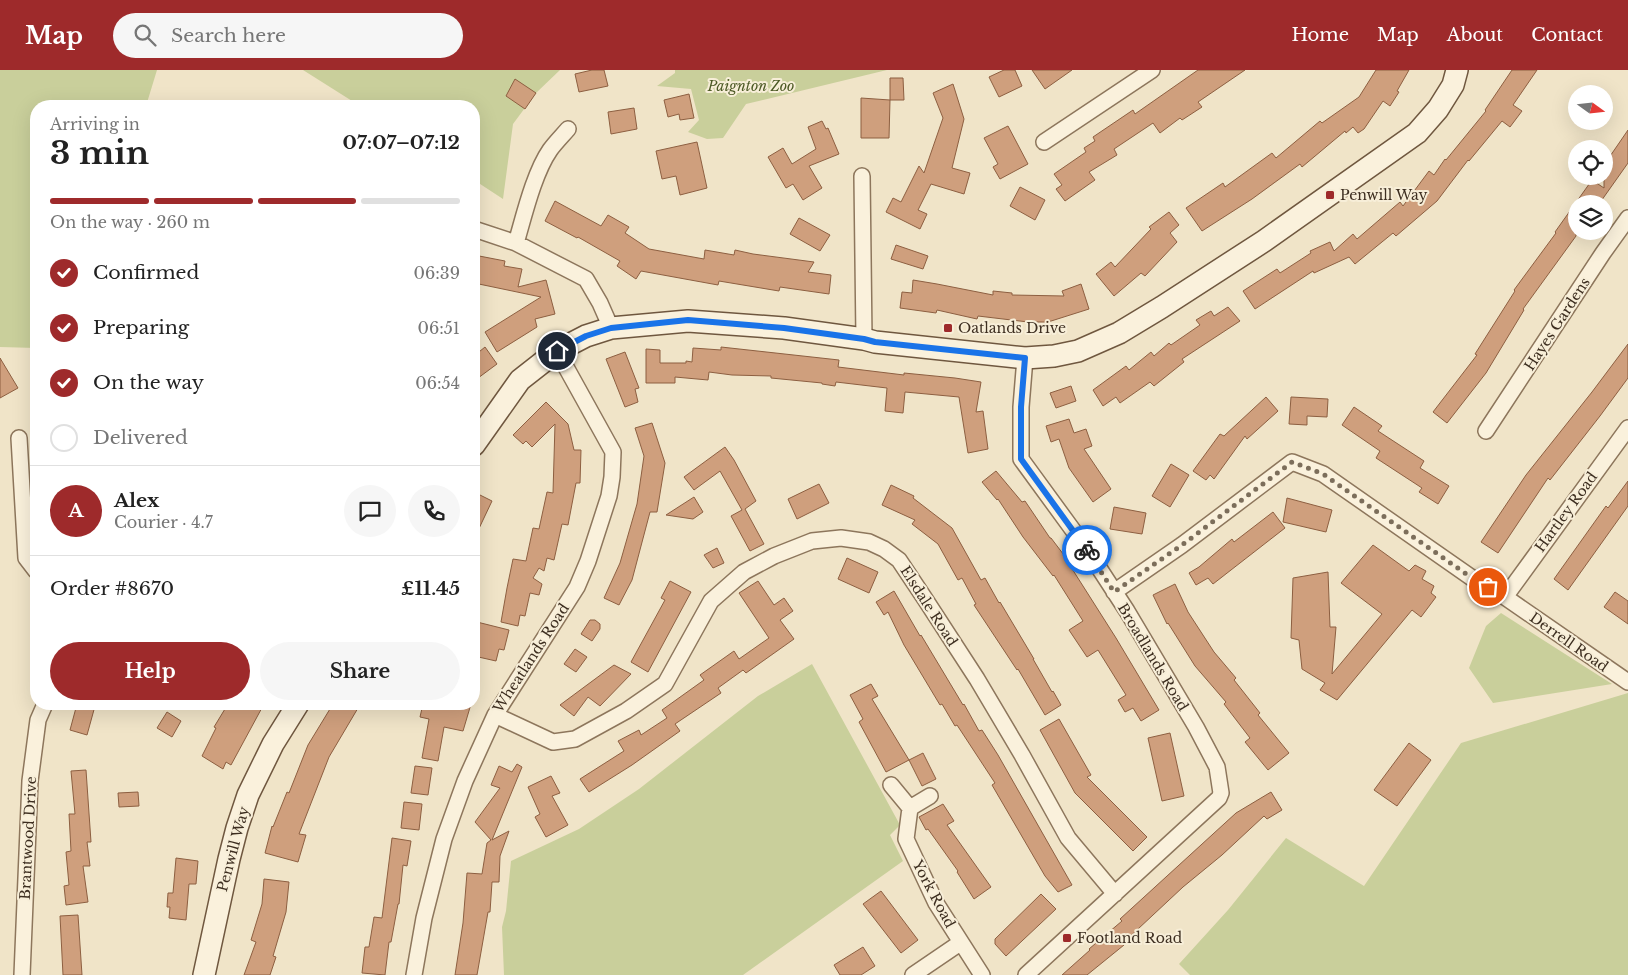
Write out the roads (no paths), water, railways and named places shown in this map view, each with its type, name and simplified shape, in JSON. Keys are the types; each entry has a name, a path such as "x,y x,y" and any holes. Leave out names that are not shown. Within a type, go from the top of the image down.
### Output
{"street":[{"path":"1044,142 1152,70"},
{"path":"480,437 520,380 557,351 586,336 611,328 688,320 784,328 875,342 1025,358 1054,356 1078,351 1119,333 1162,307 1264,240 1417,133 1438,109 1453,85 1457,70"},
{"path":"516,243 543,164 550,151 568,129"},
{"path":"862,176 864,339"},
{"name":"Hayes Gardens","path":"1486,431 1628,218"},
{"path":"480,231 516,243 586,279 600,303 611,328"},
{"name":"Wheatlands Road","path":"414,975 424,918 444,838 465,781 495,714 577,587 610,496 613,452 557,351"},
{"name":"Broadlands Road","path":"1025,358 1021,407 1021,459 1086,548 1127,612 1196,727 1217,767 1221,793 1219,798 1115,894"},
{"name":"Hartley Road","path":"1504,597 1628,428"},
{"path":"19,438 26,558 30,563"},
{"name":"Derrell Road","path":"1114,592 1182,545 1292,462 1323,474 1472,578 1504,597 1628,682"},
{"name":"Elsdale Road","path":"495,714 553,742 575,739 626,712 665,684 711,600 744,572 774,556 812,541 841,538 869,542 884,549 899,560 987,696 1068,838 1115,894"},
{"name":"Brantwood Drive","path":"22,975 30,781 38,720 42,710"},
{"name":"Penwill Way","path":"204,975 236,828 248,795 273,744 294,710"},
{"path":"891,785 910,808 930,796"},
{"name":"York Road","path":"910,808 906,839 936,903 982,975"},
{"path":"1026,975 1115,894"},
{"path":"913,975 960,943"}],"place":[{"name":"Penwill Way","path":"1330,195"},
{"name":"Oatlands Drive","path":"948,328"},
{"name":"Footland Road","path":"1067,938"}],"park label":[{"name":"Paignton Zoo","path":"751,86"}]}
